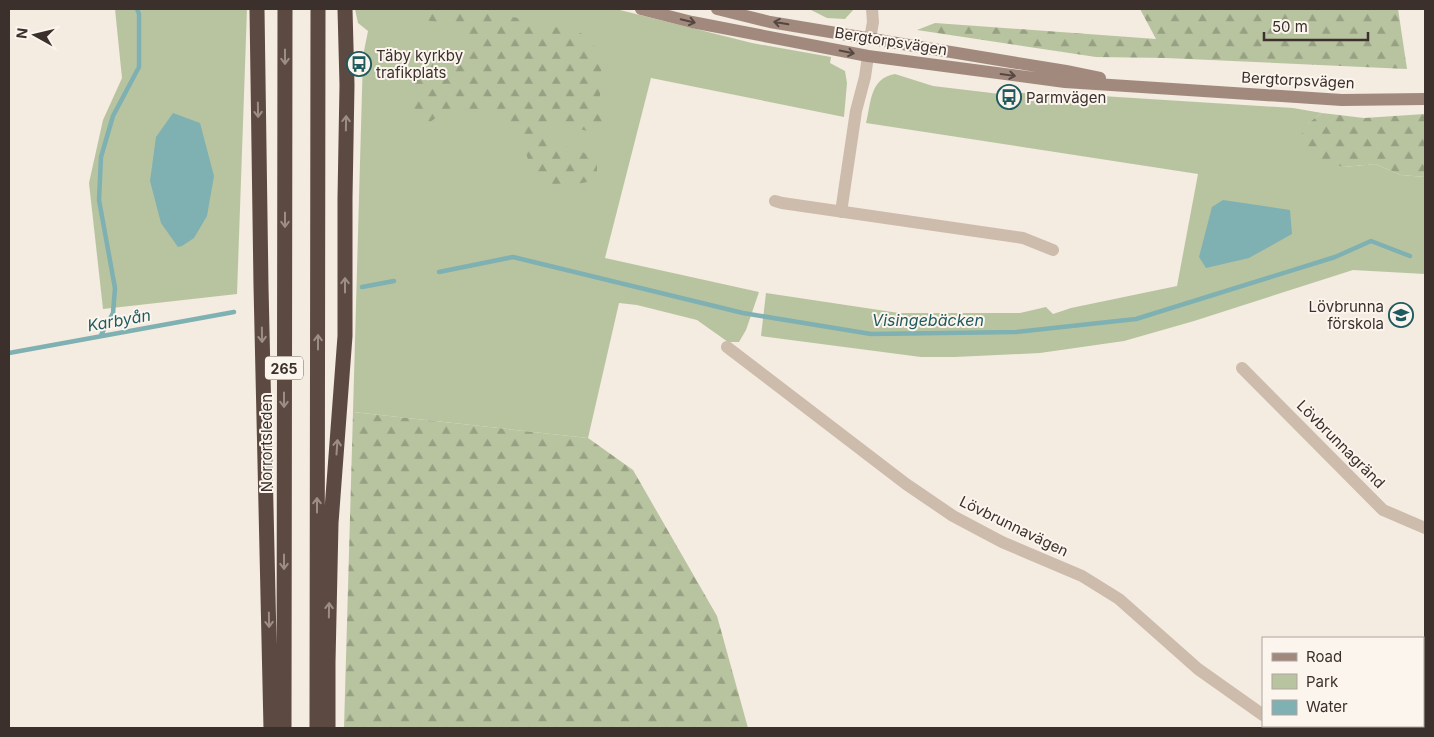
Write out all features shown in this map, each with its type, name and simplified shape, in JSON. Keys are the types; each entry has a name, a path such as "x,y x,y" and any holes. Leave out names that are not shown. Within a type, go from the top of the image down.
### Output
{"highway":[{"path":"257,9 260,286 271,728"},
{"name":"Norrortsleden","path":"284,728 285,9"},
{"name":"265","path":"317,728 318,9"},
{"path":"328,728 331,523 345,336 346,9"}],"main road":[{"name":"Bergtorpsvägen","path":"641,9 692,22 868,56 1065,82 1342,100 1425,99"},
{"name":"Bergtorpsvägen","path":"717,9 770,22 1066,71 1139,87"},
{"path":"868,56 870,39"}],"street":[{"path":"870,39 873,22 872,9"},
{"path":"841,212 856,111 865,77 868,56"},
{"path":"775,201 782,204 1023,238 1053,250"},
{"name":"Lövbrunnavägen","path":"726,347 906,484 952,516 1002,542 1082,576 1119,599 1198,669 1262,714"},
{"name":"Lövbrunnagränd","path":"1242,368 1383,510 1425,528"}],"green space":[{"path":"115,9 247,9 237,294 103,309 89,183 103,120 122,78"},
{"path":"355,9 616,9 752,43 831,57 830,63 845,71 847,83 844,117 651,78 605,258 759,292 746,330 739,342 728,342 697,320 637,305 619,303 588,438 353,412 363,56 368,31 358,23"},
{"path":"413,9 479,9 581,33 602,54 600,96 605,135 549,122 545,140 576,149 597,159 597,180 557,188 531,169 518,128 489,107 438,116 429,123 412,122 417,65 430,47 468,54 464,30 415,17"},
{"path":"809,9 854,9 845,19 827,18"},
{"path":"1140,9 1398,9 1407,69 1166,58 1096,57 917,30 935,23 1156,39"},
{"path":"895,74 933,86 1000,94 1003,101 1017,101 1019,93 1070,94 1293,108 1322,113 1308,123 1344,167 1375,164 1401,175 1425,177 1425,274 1353,270 1194,321 1124,341 1040,353 921,357 761,336 766,293 899,313 1020,313 1046,307 1053,314 1071,308 1177,286 1198,174 866,123 876,86 887,76"},
{"path":"1322,113 1364,118 1425,114 1425,177 1401,175 1375,164 1344,167 1320,161 1298,140 1308,123"},
{"path":"353,412 588,438 633,470 717,616 748,728 344,728"}],"water":[{"path":"173,113 200,123 214,176 207,216 194,238 178,247 161,223 150,181 156,137"},
{"path":"1223,200 1290,210 1292,234 1249,258 1206,268 1199,257 1212,207"}],"waterway":[{"path":"101,335 113,313 115,288 99,200 101,157 113,116 139,67 139,14 137,9"},
{"name":"Visingebäcken","path":"439,272 513,257 743,313 871,334 1016,332 1136,319 1335,257 1371,241 1410,256"},
{"name":"Visingebäcken","path":"362,287 394,281"},
{"name":"Karbyån","path":"9,353 234,312"}],"place":[{"name":"Täby kyrkby trafikplats","path":"359,64"},
{"name":"Parmvägen","path":"1009,97"},
{"name":"Lövbrunna förskola","path":"1401,315"}]}
